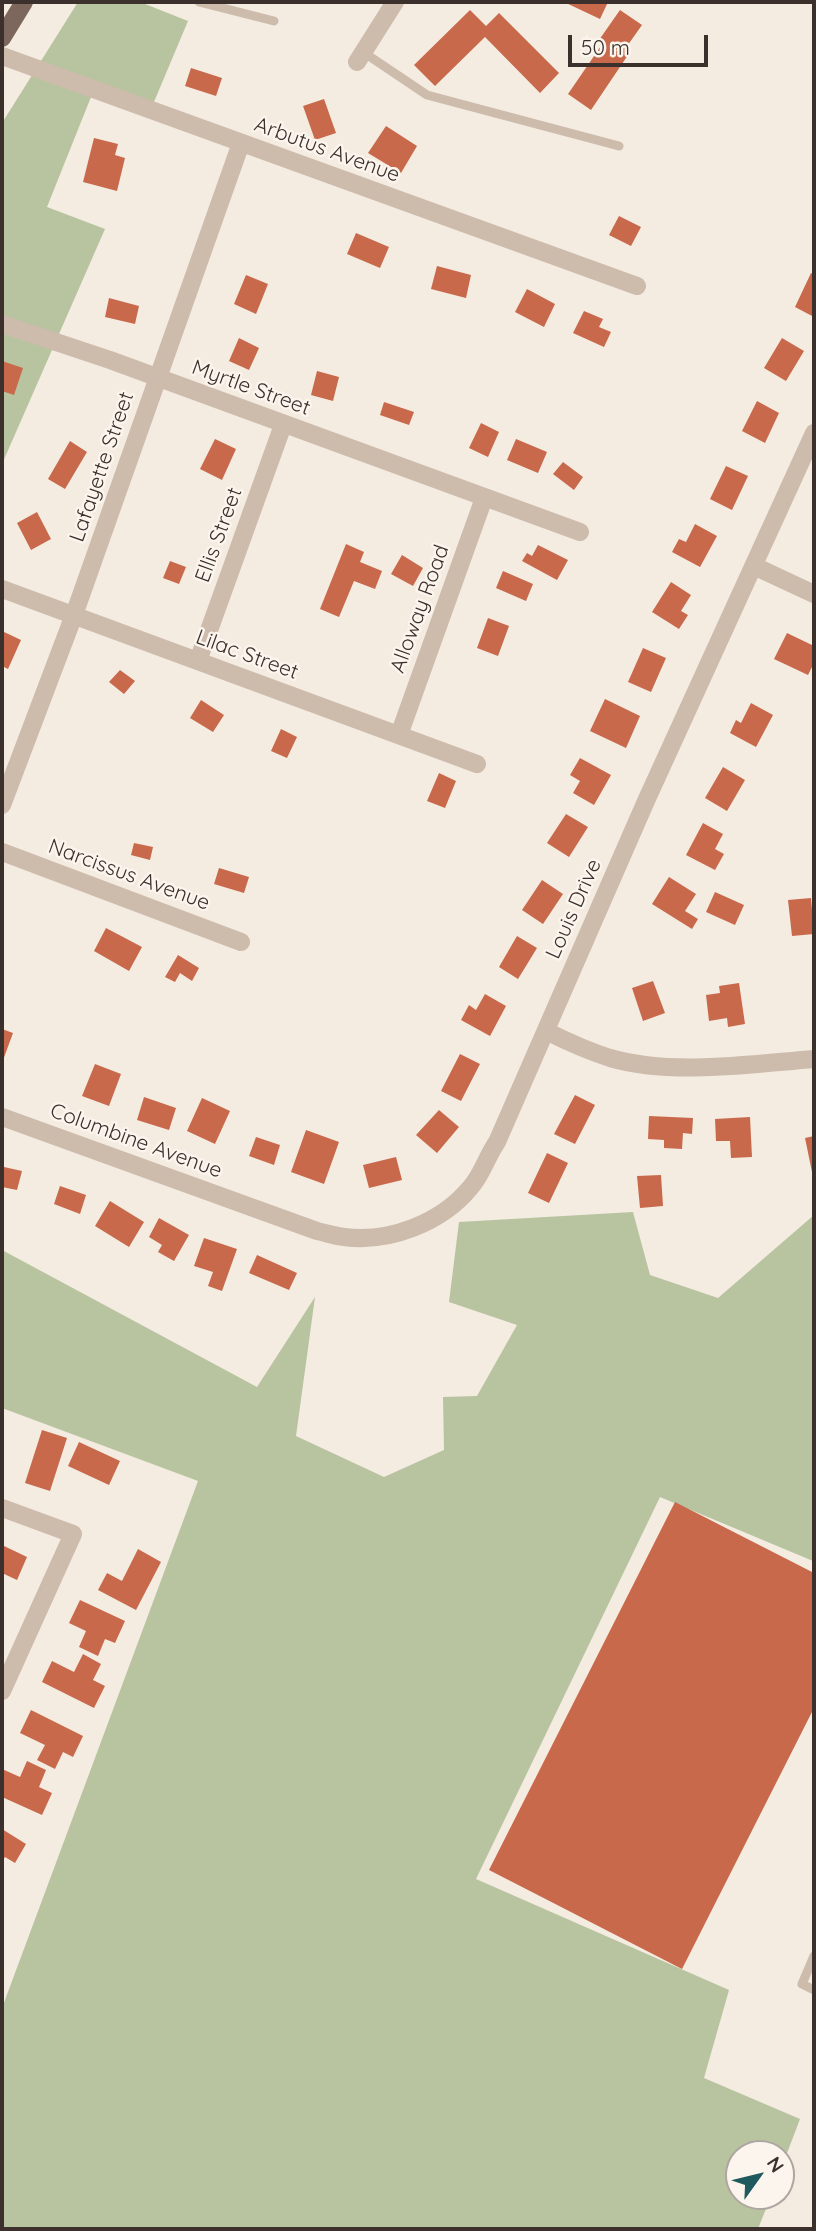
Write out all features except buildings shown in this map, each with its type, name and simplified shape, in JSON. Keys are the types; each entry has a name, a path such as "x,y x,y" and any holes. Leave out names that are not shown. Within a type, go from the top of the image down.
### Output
{"main road":[{"path":"2,38 24,2"}],"street":[{"path":"360,57 395,2"},
{"name":"Arbutus Avenue","path":"2,56 637,286"},
{"name":"Lafayette Street","path":"2,805 74,615 241,143"},
{"name":"Myrtle Street","path":"2,324 580,532"},
{"name":"Ellis Street","path":"198,661 283,425"},
{"name":"Louis Drive","path":"255,1208 317,1231 343,1237 379,1238 438,1216 471,1188 498,1142 646,802 814,433"},
{"name":"Alloway Road","path":"399,735 484,498"},
{"path":"754,566 814,594"},
{"name":"Lilac Street","path":"2,589 477,764"},
{"name":"Narcissus Avenue","path":"2,852 241,942"},
{"path":"546,1031 611,1058 650,1065 709,1068 814,1059"},
{"name":"Columbine Avenue","path":"2,1117 255,1208"},
{"path":"2,1508 73,1534 2,1691"}],"lane":[{"path":"199,2 274,22"},
{"path":"360,57 427,95 619,146"},
{"path":"814,1956 802,1984 814,1990"}],"green space":[{"path":"78,2 140,2 188,21 151,109 93,92 47,207 105,229 2,464 2,123"},
{"path":"633,1212 650,1275 718,1298 814,1215 813,1561 660,1497 476,1879 729,1990 704,2078 800,2119 792,2140 725,2140 725,2210 765,2210 758,2229 2,2229 2,2008 198,1481 2,1408 2,1250 257,1387 315,1297 296,1436 384,1477 444,1450 443,1397 477,1396 517,1325 449,1302 459,1222"}]}
